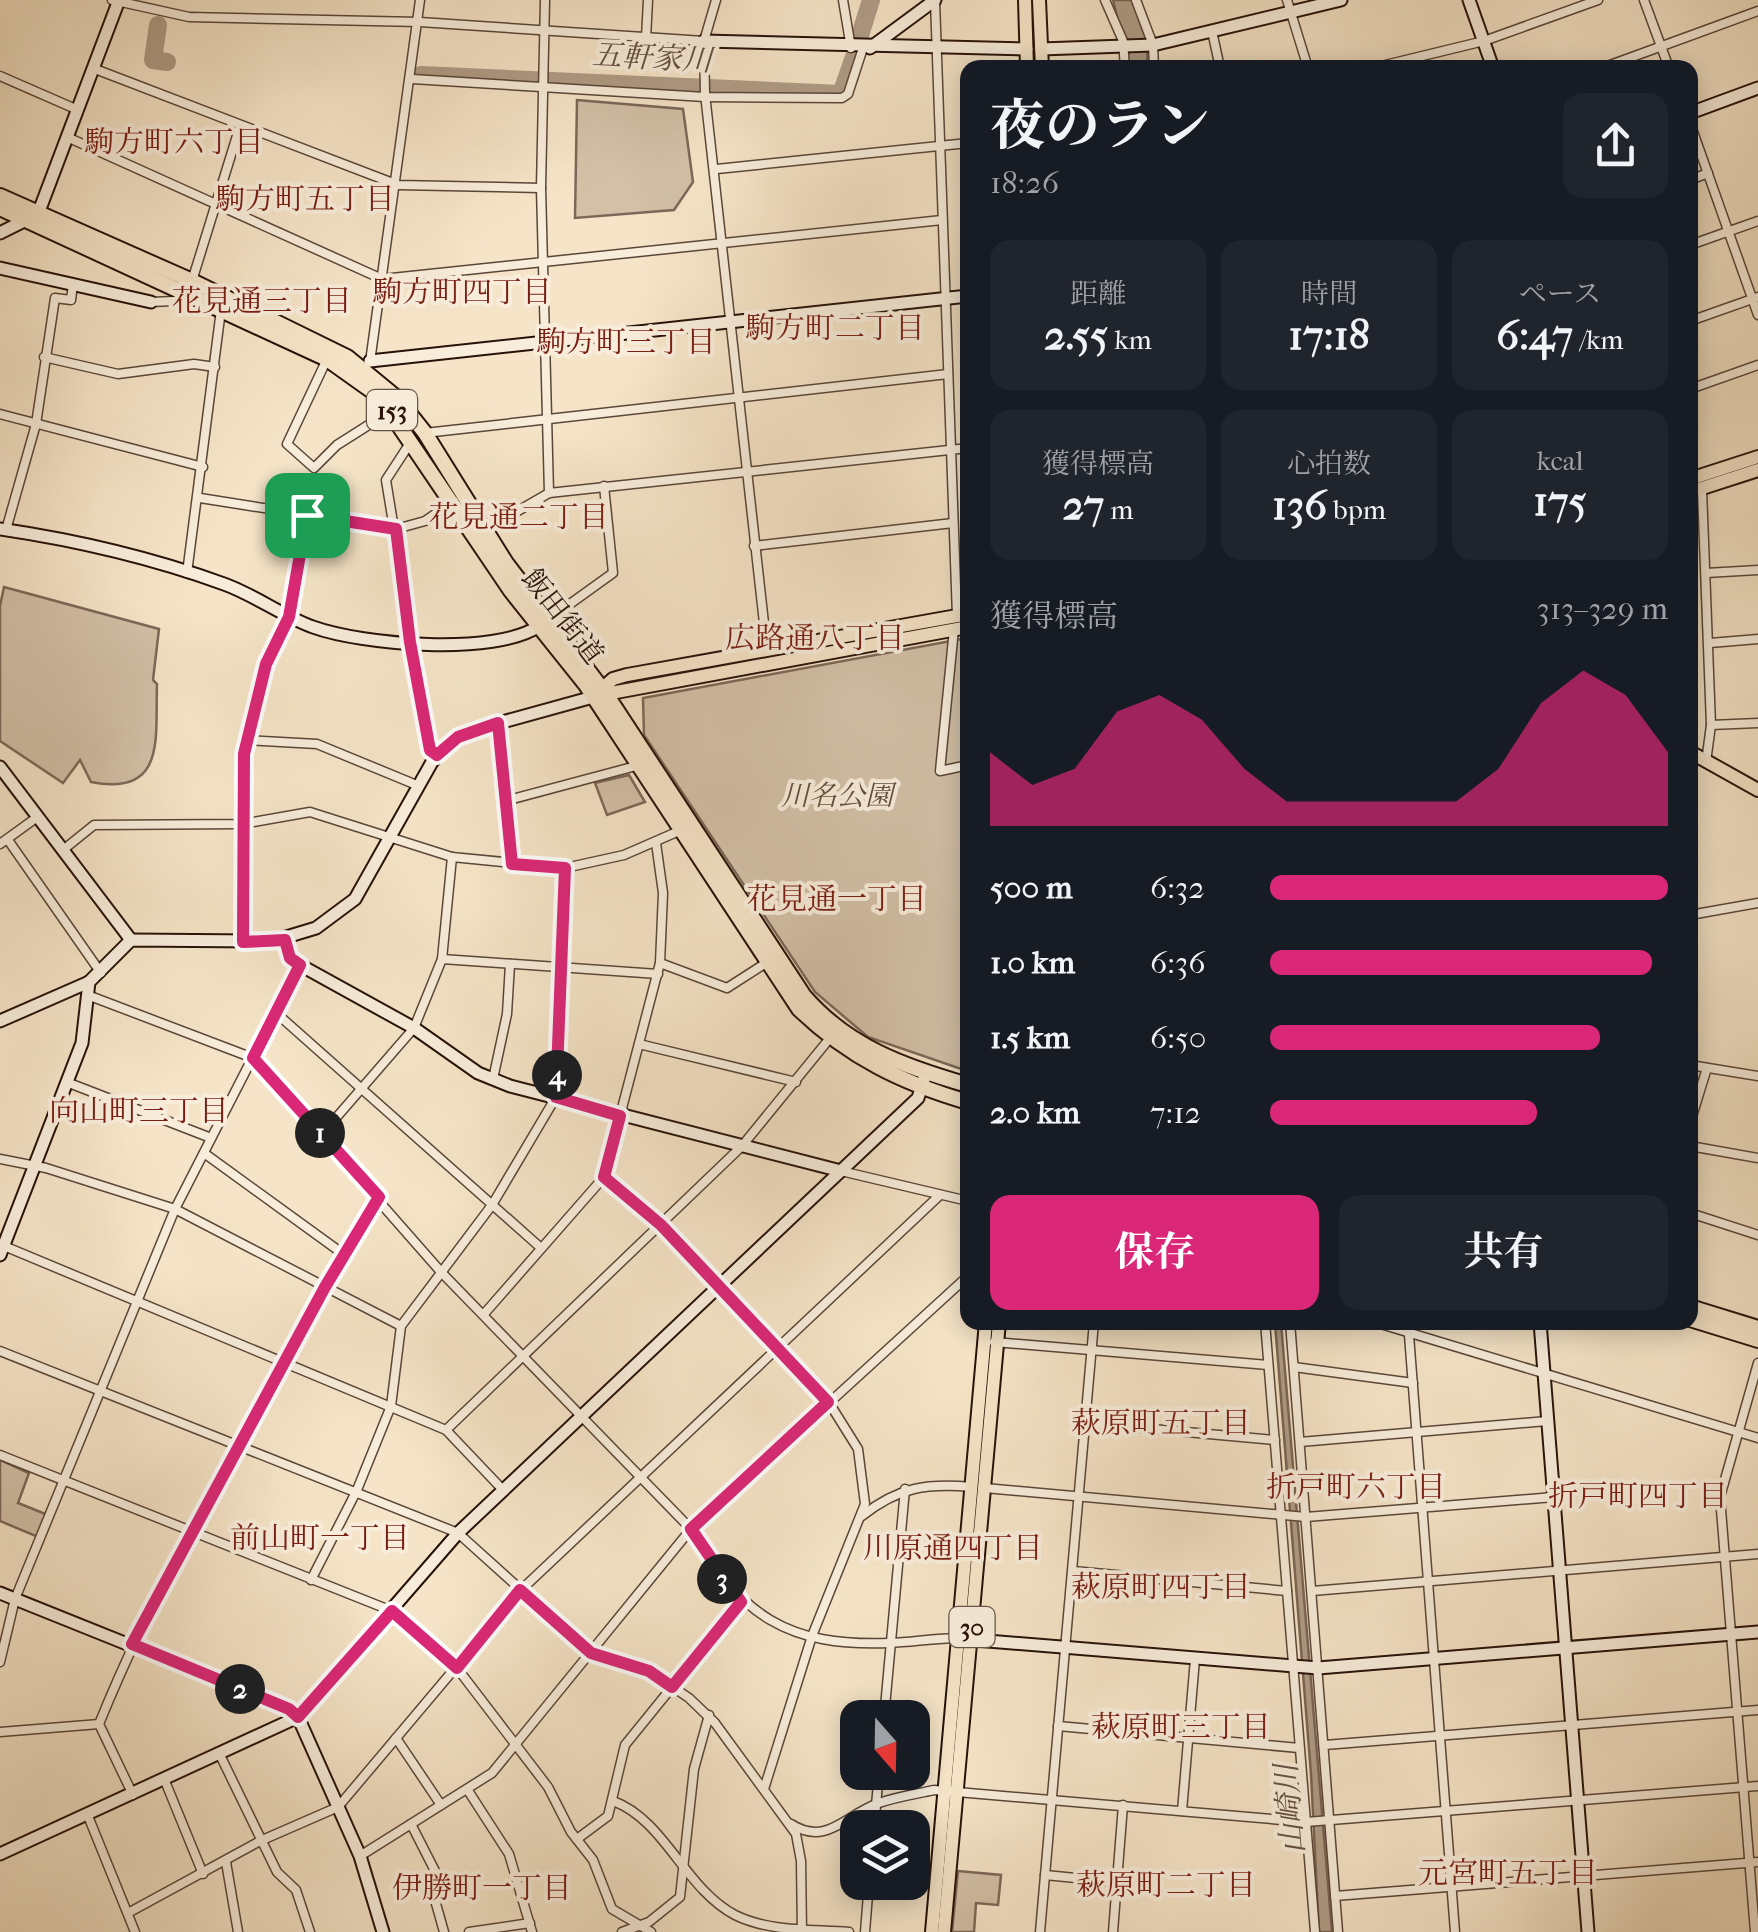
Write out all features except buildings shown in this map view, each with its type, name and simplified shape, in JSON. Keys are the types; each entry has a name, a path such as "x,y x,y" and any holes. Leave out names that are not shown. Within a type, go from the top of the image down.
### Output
{"highway":[{"name":"飯田街道","path":"0,196 31,217 165,284 327,359 364,370 392,410 419,436 544,623"},
{"name":"飯田街道","path":"0,208 192,281 347,357 398,398 454,501 600,692 804,996 852,1040 926,1073 960,1083"},
{"name":"飯田街道","path":"600,692 636,766 799,1009 830,1038 884,1072 960,1100"},
{"path":"1698,1309 1758,1328"},
{"path":"1698,1321 1758,1340"}],"main road":[{"path":"1026,0 1039,60"},
{"path":"1031,60 1039,0"},
{"path":"1698,476 1758,456"},
{"path":"1698,490 1758,470"},
{"path":"600,692 627,675 960,621"},
{"path":"600,692 960,621"},
{"path":"1698,757 1758,790"},
{"name":"30","path":"932,1932 965,1639 991,1341 988,1330"},
{"name":"30","path":"991,1341 996,1330"},
{"name":"30","path":"944,1932 950,1790"}],"street":[{"path":"420,0 398,184 364,370 544,342 960,297"},
{"path":"545,0 542,188 549,493"},
{"path":"646,38 648,0"},
{"path":"716,0 704,41 705,92 768,650"},
{"path":"412,79 846,97 861,48 844,0"},
{"path":"861,48 935,0"},
{"path":"935,0 953,523 960,599"},
{"path":"1105,0 1124,46 1125,60"},
{"path":"1136,0 1153,60"},
{"path":"0,233 31,217 68,137 117,1 188,17 420,22 547,34 861,48 1034,49 1150,45 1212,31 1289,6 1340,0"},
{"path":"1469,0 1490,60"},
{"path":"1406,60 1484,41 1598,0"},
{"path":"1644,0 1666,60"},
{"path":"1289,6 1306,60"},
{"path":"1623,60 1758,12"},
{"path":"1212,31 1218,60"},
{"path":"94,70 398,184 542,188"},
{"path":"0,76 78,110"},
{"path":"1698,110 1758,88"},
{"path":"192,281 240,126"},
{"path":"68,137 382,278 942,220"},
{"path":"716,169 960,144"},
{"path":"1698,146 1755,298 1758,316"},
{"path":"1698,177 1708,174"},
{"path":"1698,243 1758,221"},
{"path":"0,268 151,302 200,300"},
{"path":"74,284 70,300 55,298 36,424 3,530 114,550 226,585 317,629 410,642 498,641 544,623 613,573 604,486"},
{"path":"151,302 165,284"},
{"path":"1698,318 1755,298"},
{"path":"187,573 200,498 221,310"},
{"path":"44,358 118,374 194,364 216,366"},
{"path":"327,359 287,444 314,468 337,446 392,410"},
{"path":"1698,386 1758,366"},
{"path":"437,755 430,750 386,480 419,436 545,418 948,374"},
{"path":"0,414 203,466"},
{"path":"485,530 549,493 960,448"},
{"path":"200,498 396,529 424,520 454,501"},
{"path":"1698,508 1710,643 1711,724 1706,762"},
{"path":"243,942 246,740 266,664 289,617 307,515"},
{"path":"754,546 953,523"},
{"path":"1706,574 1758,570"},
{"path":"960,635 940,771 960,767"},
{"path":"1710,643 1758,640"},
{"path":"503,1490 446,1430 140,1298 2,1250 68,1083 90,989 131,940 285,940 329,920 354,899 437,755 458,737 600,692"},
{"path":"498,723 512,864"},
{"path":"1711,724 1758,723"},
{"path":"246,740 317,744 419,786"},
{"path":"506,801 636,766"},
{"path":"1,771 131,940"},
{"path":"60,852 94,825 242,824 310,812 452,857 565,868 656,843 679,831"},
{"path":"36,818 4,842 101,974"},
{"path":"484,1314 604,1177 660,963 663,893 656,843"},
{"path":"322,1134 414,1028 442,960 452,857"},
{"path":"311,1580 357,1490 391,1406 402,1326 492,1205 556,1097 565,868"},
{"path":"1698,914 1758,903"},
{"path":"285,940 290,958 300,965 414,1028 493,1079 620,1116 960,1199"},
{"path":"442,960 658,974"},
{"path":"660,963 728,988 766,963"},
{"path":"493,1079 507,1014 510,964"},
{"path":"0,1662 16,1599 175,1209 300,965"},
{"path":"0,1021 90,989 253,1058 441,1272 525,1354 691,1529 741,1602 787,1628 812,1636 890,1643 965,1639 1293,1668 1758,1632"},
{"path":"276,1012 541,1248"},
{"path":"446,1430 742,1146 830,1038"},
{"path":"639,1044 796,1082"},
{"path":"1698,1066 1758,1076"},
{"path":"1698,1097 1707,1068"},
{"path":"0,1854 298,1717 458,1533 918,1098 926,1073"},
{"path":"68,1083 212,1138"},
{"path":"1698,1147 1758,1158"},
{"path":"204,1153 346,1256"},
{"path":"0,1159 175,1209 402,1326"},
{"path":"604,1177 661,1225 828,1402 858,1449 865,1489 862,1516 812,1636 764,1789"},
{"path":"128,1913 260,1841 338,1807 520,1590 940,1195"},
{"path":"133,1795 100,1724 132,1644 325,1287 379,1197"},
{"path":"1698,1216 1758,1235"},
{"path":"360,1856 492,1773 691,1529 960,1283"},
{"path":"1040,1932 1093,1330"},
{"path":"1266,1330 1315,1932"},
{"path":"1291,1330 1338,1932"},
{"path":"1399,1330 1758,1438"},
{"path":"1409,1330 1456,1932"},
{"path":"1541,1330 1588,1932"},
{"path":"991,1341 1268,1365"},
{"path":"0,1351 458,1533 591,1653 649,1671 709,1715 791,1824 803,1832 824,1833 876,1804 950,1790 1306,1822 1758,1786"},
{"path":"1755,1932 1754,1862 1743,1787 1720,1496 1758,1364"},
{"path":"1294,1367 1413,1383"},
{"path":"1300,1442 1548,1422"},
{"path":"1086,1423 1275,1440"},
{"path":"0,1456 392,1611 457,1668 556,1799 593,1860 612,1910 651,1932"},
{"path":"862,1516 904,1489 919,1485 1305,1517 1554,1497"},
{"path":"885,1700 904,1489"},
{"path":"1312,1590 1758,1554"},
{"path":"1073,1570 1287,1591"},
{"path":"0,1593 289,1709 298,1717 360,1856 378,1931"},
{"path":"577,1839 603,1824 613,1801 615,1771 624,1745 741,1602"},
{"path":"1182,1810 1195,1659"},
{"path":"1325,1744 1758,1710"},
{"path":"622,1932 639,1927 677,1902 684,1872 694,1769 709,1715"},
{"path":"0,1732 100,1724"},
{"path":"1058,1726 1299,1748"},
{"path":"396,1738 441,1804"},
{"path":"220,1756 277,1872 296,1890 310,1932"},
{"path":"164,1781 203,1874"},
{"path":"467,1789 510,1854 531,1928 469,1932"},
{"path":"876,1810 877,1790"},
{"path":"613,1801 641,1817 684,1872 730,1913 770,1927 849,1932"},
{"path":"1113,1932 1123,1805"},
{"path":"88,1816 135,1932"},
{"path":"411,1824 435,1870 433,1893 444,1932"},
{"path":"791,1824 802,1861 802,1930"},
{"path":"226,1862 238,1932"},
{"path":"1334,1896 1754,1862"},
{"path":"1045,1875 1117,1882"},
{"path":"865,1932 868,1900"}],"green space":[{"path":"577,100 683,109 693,182 674,210 575,218"},
{"path":"4,587 159,629 153,680 157,684 155,742 145,772 116,784 91,782 80,760 63,783 0,741 0,606"},
{"name":"川名公園","path":"960,639 960,1069 868,1037 815,992 644,735 643,698"},
{"path":"629,775 645,802 607,815 595,783"},
{"path":"0,1460 29,1473 18,1503 48,1515 38,1537 0,1521"},
{"path":"958,1871 1001,1875 998,1905 976,1903 974,1932 952,1932"}],"shaded area":[{"path":"1113,0 1132,0 1146,39 1148,60 1127,60"},
{"name":"山崎川","path":"1276,1330 1282,1330 1332,1932 1319,1932 1311,1774"}],"waterway":[{"name":"五軒家川","path":"858,42 871,0"},
{"name":"五軒家川","path":"158,25 153,60 167,62"},
{"name":"五軒家川","path":"421,75 841,94 854,57"}],"district":[{"name":"駒方町六丁目","path":"174,142"},
{"name":"駒方町五丁目","path":"305,199"},
{"name":"駒方町四丁目","path":"462,292"},
{"name":"花見通三丁目","path":"262,301"},
{"name":"駒方町二丁目","path":"835,328"},
{"name":"駒方町三丁目","path":"626,342"},
{"name":"花見通二丁目","path":"519,517"},
{"name":"広路通八丁目","path":"815,638"},
{"name":"花見通一丁目","path":"837,899"},
{"name":"向山町三丁目","path":"139,1111"},
{"name":"萩原町五丁目","path":"1161,1423"},
{"name":"折戸町六丁目","path":"1356,1487"},
{"name":"折戸町四丁目","path":"1638,1496"},
{"name":"前山町一丁目","path":"320,1538"},
{"name":"川原通四丁目","path":"953,1548"},
{"name":"萩原町四丁目","path":"1161,1587"},
{"name":"萩原町三丁目","path":"1181,1727"},
{"name":"元宮町五丁目","path":"1508,1873"},
{"name":"萩原町二丁目","path":"1166,1885"},
{"name":"伊勝町一丁目","path":"482,1888"}],"route":[{"path":"307,515 396,529 410,642 430,750 437,755 466,732 498,723 512,864 565,868 556,1097 620,1116 604,1177 661,1225 828,1402 691,1529 711,1564 741,1602 672,1687 649,1671 591,1653 520,1590 457,1668 392,1611 298,1717 289,1709 132,1644 325,1287 379,1197 253,1058 300,965 290,958 285,940 243,942 244,754 266,664 289,617 307,515"}]}
